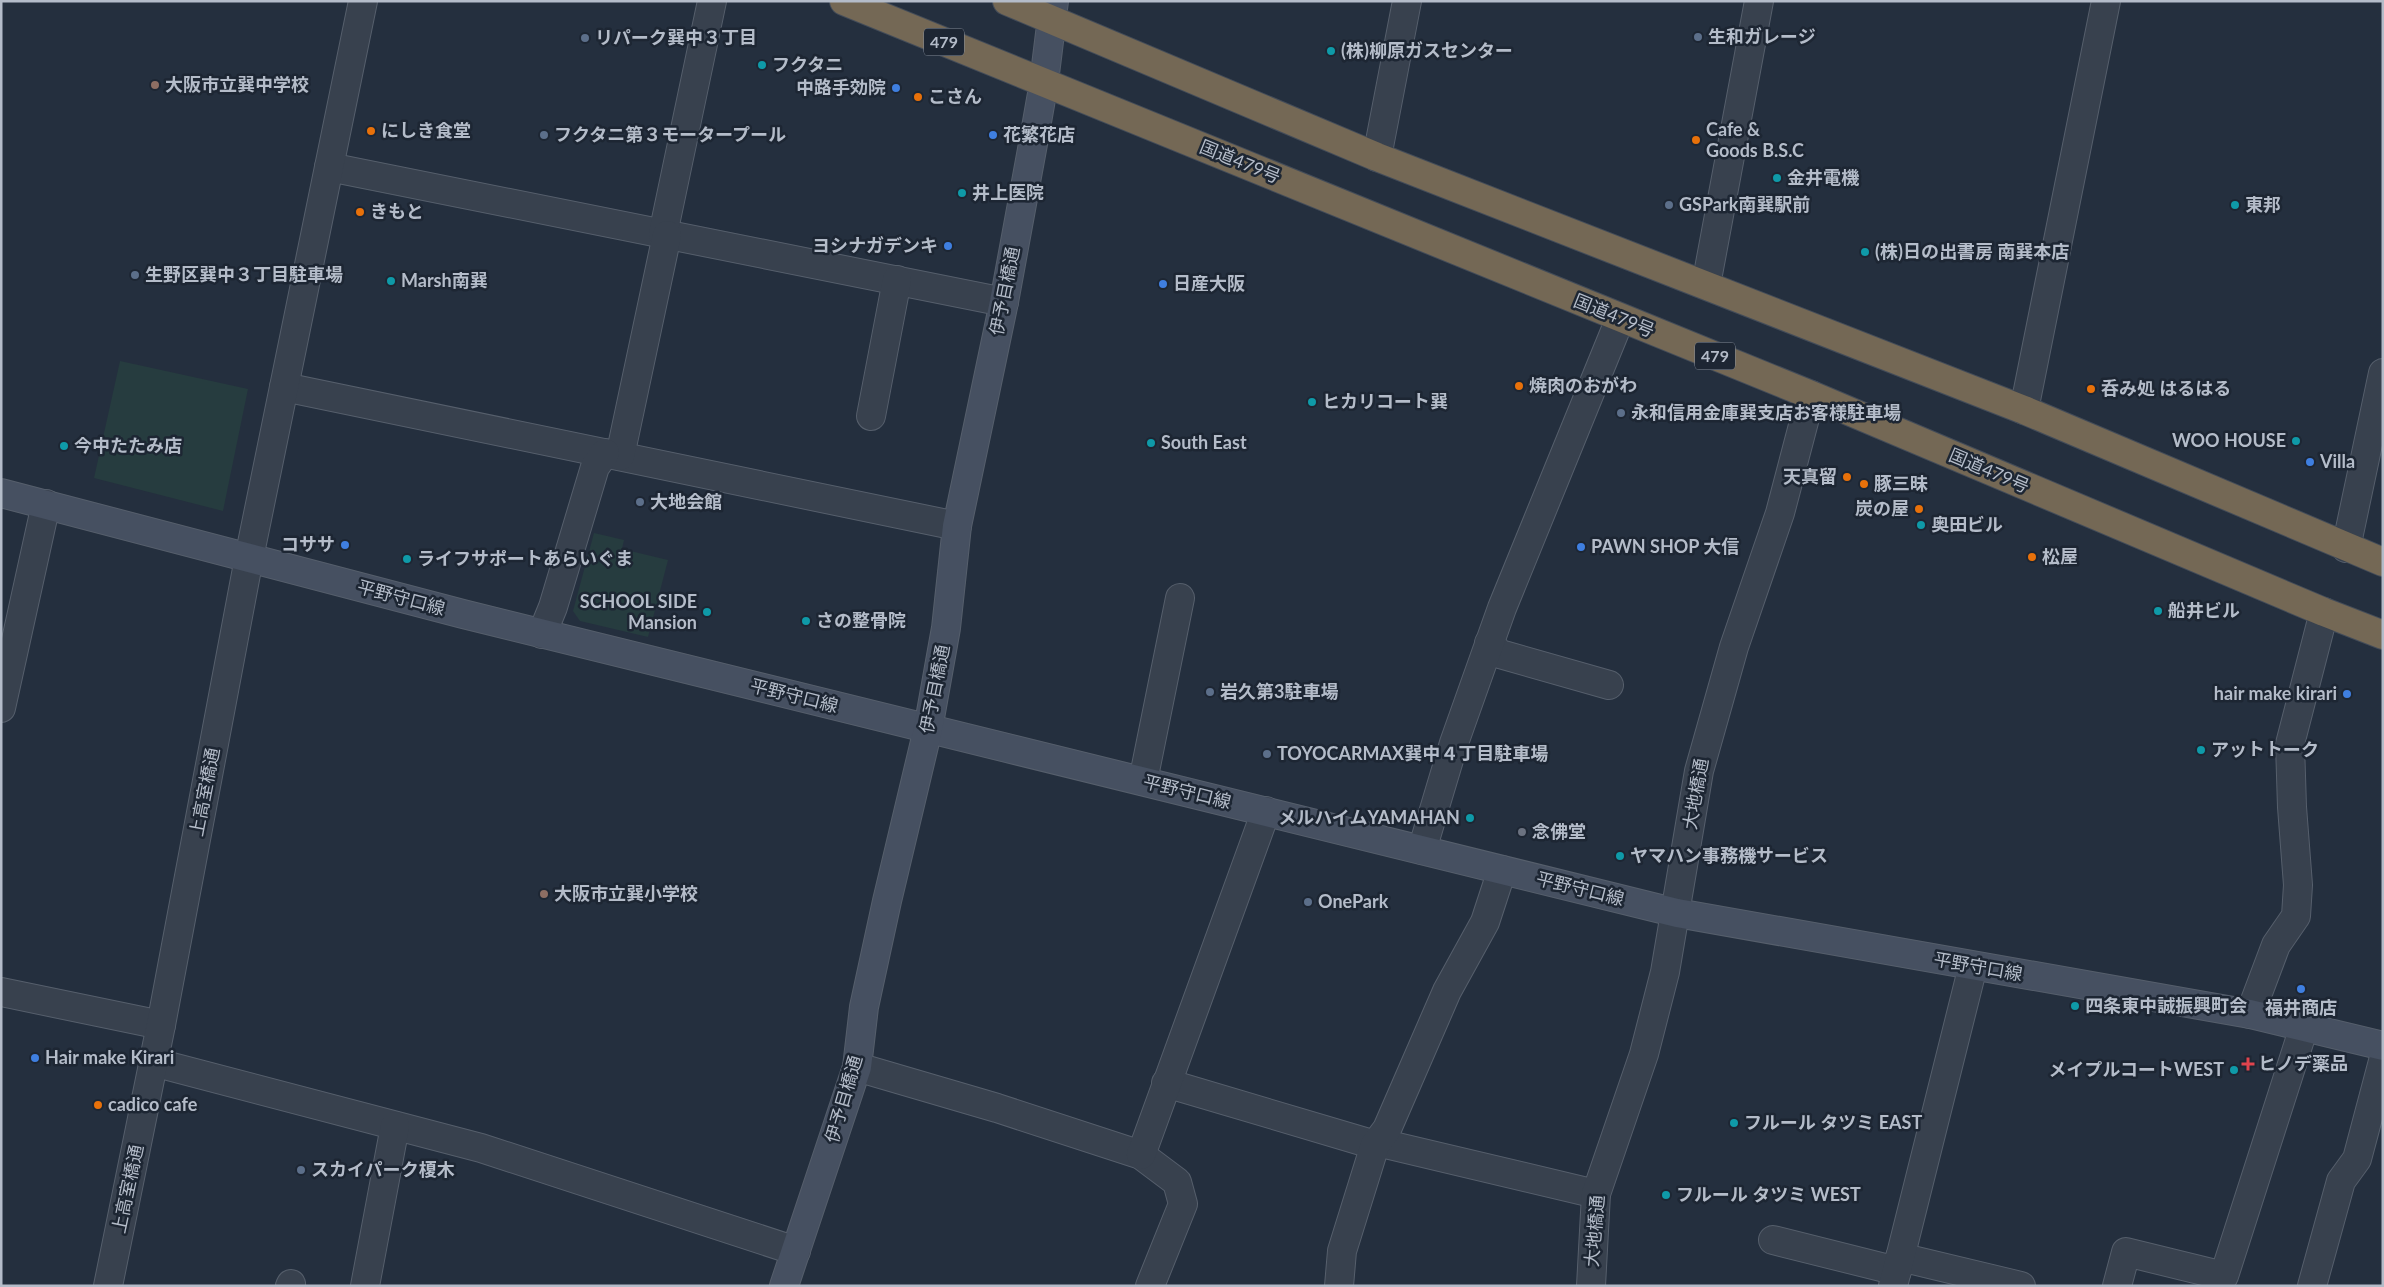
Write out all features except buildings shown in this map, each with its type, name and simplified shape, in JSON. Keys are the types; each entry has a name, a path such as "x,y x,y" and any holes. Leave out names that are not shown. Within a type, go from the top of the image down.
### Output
{"highway":[{"name":"国道479号","path":"844,1 1811,396 2324,612 2383,635"},
{"path":"1007,1 1052,10 1377,157 2024,410 2346,548 2383,562"}],"main road":[{"name":"伊予目橋通","path":"784,1286 857,1067 870,978 928,729 946,628 957,526 1004,302 1044,82 1052,10"},
{"name":"平野守口線","path":"1,493 542,634 1677,913 2250,1014 2383,1046"}],"street":[{"name":"上高室橋通","path":"108,1286 161,1025 249,558 363,1"},
{"path":"542,634 553,607 595,467 612,455 665,234 712,1"},
{"path":"1377,157 1407,1"},
{"path":"1706,285 1759,1"},
{"path":"2024,410 2106,1"},
{"path":"329,167 1004,302"},
{"path":"871,416 897,280"},
{"path":"1422,850 1454,743 1489,643 1620,319"},
{"path":"2346,548 2383,373"},
{"path":"284,387 957,526"},
{"name":"大地橋通","path":"1591,1286 1596,1194 1644,1054 1665,972 1677,913 1698,771 1734,647 1780,513 1811,396"},
{"path":"1,708 46,504"},
{"path":"1143,781 1180,598"},
{"path":"2250,1014 2276,945 2296,916 2298,885 2292,807 2290,744 2324,612"},
{"path":"1489,643 1500,654 1609,686"},
{"path":"1141,1155 1266,811"},
{"path":"1339,1286 1342,1251 1374,1145 1387,1129 1447,991 1485,922 1502,870"},
{"path":"1897,1271 1973,966"},
{"path":"1,992 161,1025"},
{"path":"2117,1286 2126,1252 2224,1276 2304,1027"},
{"path":"2312,1286 2341,1181 2357,1158 2383,1061"},
{"path":"153,1062 481,1148 796,1250"},
{"path":"857,1067 998,1108 1141,1155 1177,1182 1183,1204 1150,1286"},
{"path":"1166,1083 1374,1145 1385,1144 1596,1194"},
{"path":"365,1286 395,1126"},
{"path":"1773,1240 1897,1271 2022,1286"}],"green space":[{"path":"120,361 248,389 223,511 94,478"},
{"path":"594,533 624,540 622,549 668,560 648,637 580,621 573,611"}],"place":[{"name":"生和ガレージ","path":"1698,37"},
{"name":"リパーク巽中３丁目","path":"585,38"},
{"name":"(株)柳原ガスセンター","path":"1331,51"},
{"name":"フクタニ","path":"762,65"},
{"name":"大阪市立巽中学校","path":"155,85"},
{"name":"中路手効院","path":"896,88"},
{"name":"こさん","path":"918,97"},
{"name":"にしき食堂","path":"371,131"},
{"name":"フクタニ第３モータープール","path":"544,135"},
{"name":"花繁花店","path":"993,135"},
{"name":"Cafe & Goods B.S.C","path":"1696,140"},
{"name":"金井電機","path":"1777,178"},
{"name":"井上医院","path":"962,193"},
{"name":"GSPark南巽駅前","path":"1669,205"},
{"name":"東邦","path":"2235,205"},
{"name":"きもと","path":"360,212"},
{"name":"ヨシナガデンキ","path":"948,246"},
{"name":"(株)日の出書房 南巽本店","path":"1865,252"},
{"name":"生野区巽中３丁目駐車場","path":"135,275"},
{"name":"Marsh南巽","path":"391,281"},
{"name":"日産大阪","path":"1163,284"},
{"name":"焼肉のおがわ","path":"1519,386"},
{"name":"呑み処 はるはる","path":"2091,389"},
{"name":"ヒカリコート巽","path":"1312,402"},
{"name":"永和信用金庫巽支店お客様駐車場","path":"1621,413"},
{"name":"WOO HOUSE","path":"2296,441"},
{"name":"South East","path":"1151,443"},
{"name":"今中たたみ店","path":"64,446"},
{"name":"Villa","path":"2310,462"},
{"name":"天真留","path":"1847,477"},
{"name":"豚三昧","path":"1864,484"},
{"name":"大地会館","path":"640,502"},
{"name":"炭の屋","path":"1919,509"},
{"name":"奥田ビル","path":"1921,525"},
{"name":"コササ","path":"345,545"},
{"name":"PAWN SHOP 大信","path":"1581,547"},
{"name":"松屋","path":"2032,557"},
{"name":"ライフサポートあらいぐま","path":"407,559"},
{"name":"船井ビル","path":"2158,611"},
{"name":"SCHOOL SIDE Mansion","path":"707,612"},
{"name":"さの整骨院","path":"806,621"},
{"name":"岩久第3駐車場","path":"1210,692"},
{"name":"hair make kirari","path":"2347,694"},
{"name":"アットトーク","path":"2201,750"},
{"name":"TOYOCARMAX巽中４丁目駐車場","path":"1267,754"},
{"name":"メルハイムYAMAHAN","path":"1470,818"},
{"name":"念佛堂","path":"1522,832"},
{"name":"ヤマハン事務機サービス","path":"1620,856"},
{"name":"大阪市立巽小学校","path":"544,894"},
{"name":"OnePark","path":"1308,902"},
{"name":"福井商店","path":"2301,989"},
{"name":"四条東中誠振興町会","path":"2075,1006"},
{"name":"Hair make Kirari","path":"35,1058"},
{"name":"ヒノデ薬品","path":"2248,1064"},
{"name":"メイプルコートWEST","path":"2234,1070"},
{"name":"cadico cafe","path":"98,1105"},
{"name":"フルール タツミ EAST","path":"1734,1123"},
{"name":"スカイパーク榎木","path":"301,1170"},
{"name":"フルール タツミ WEST","path":"1666,1195"}]}
